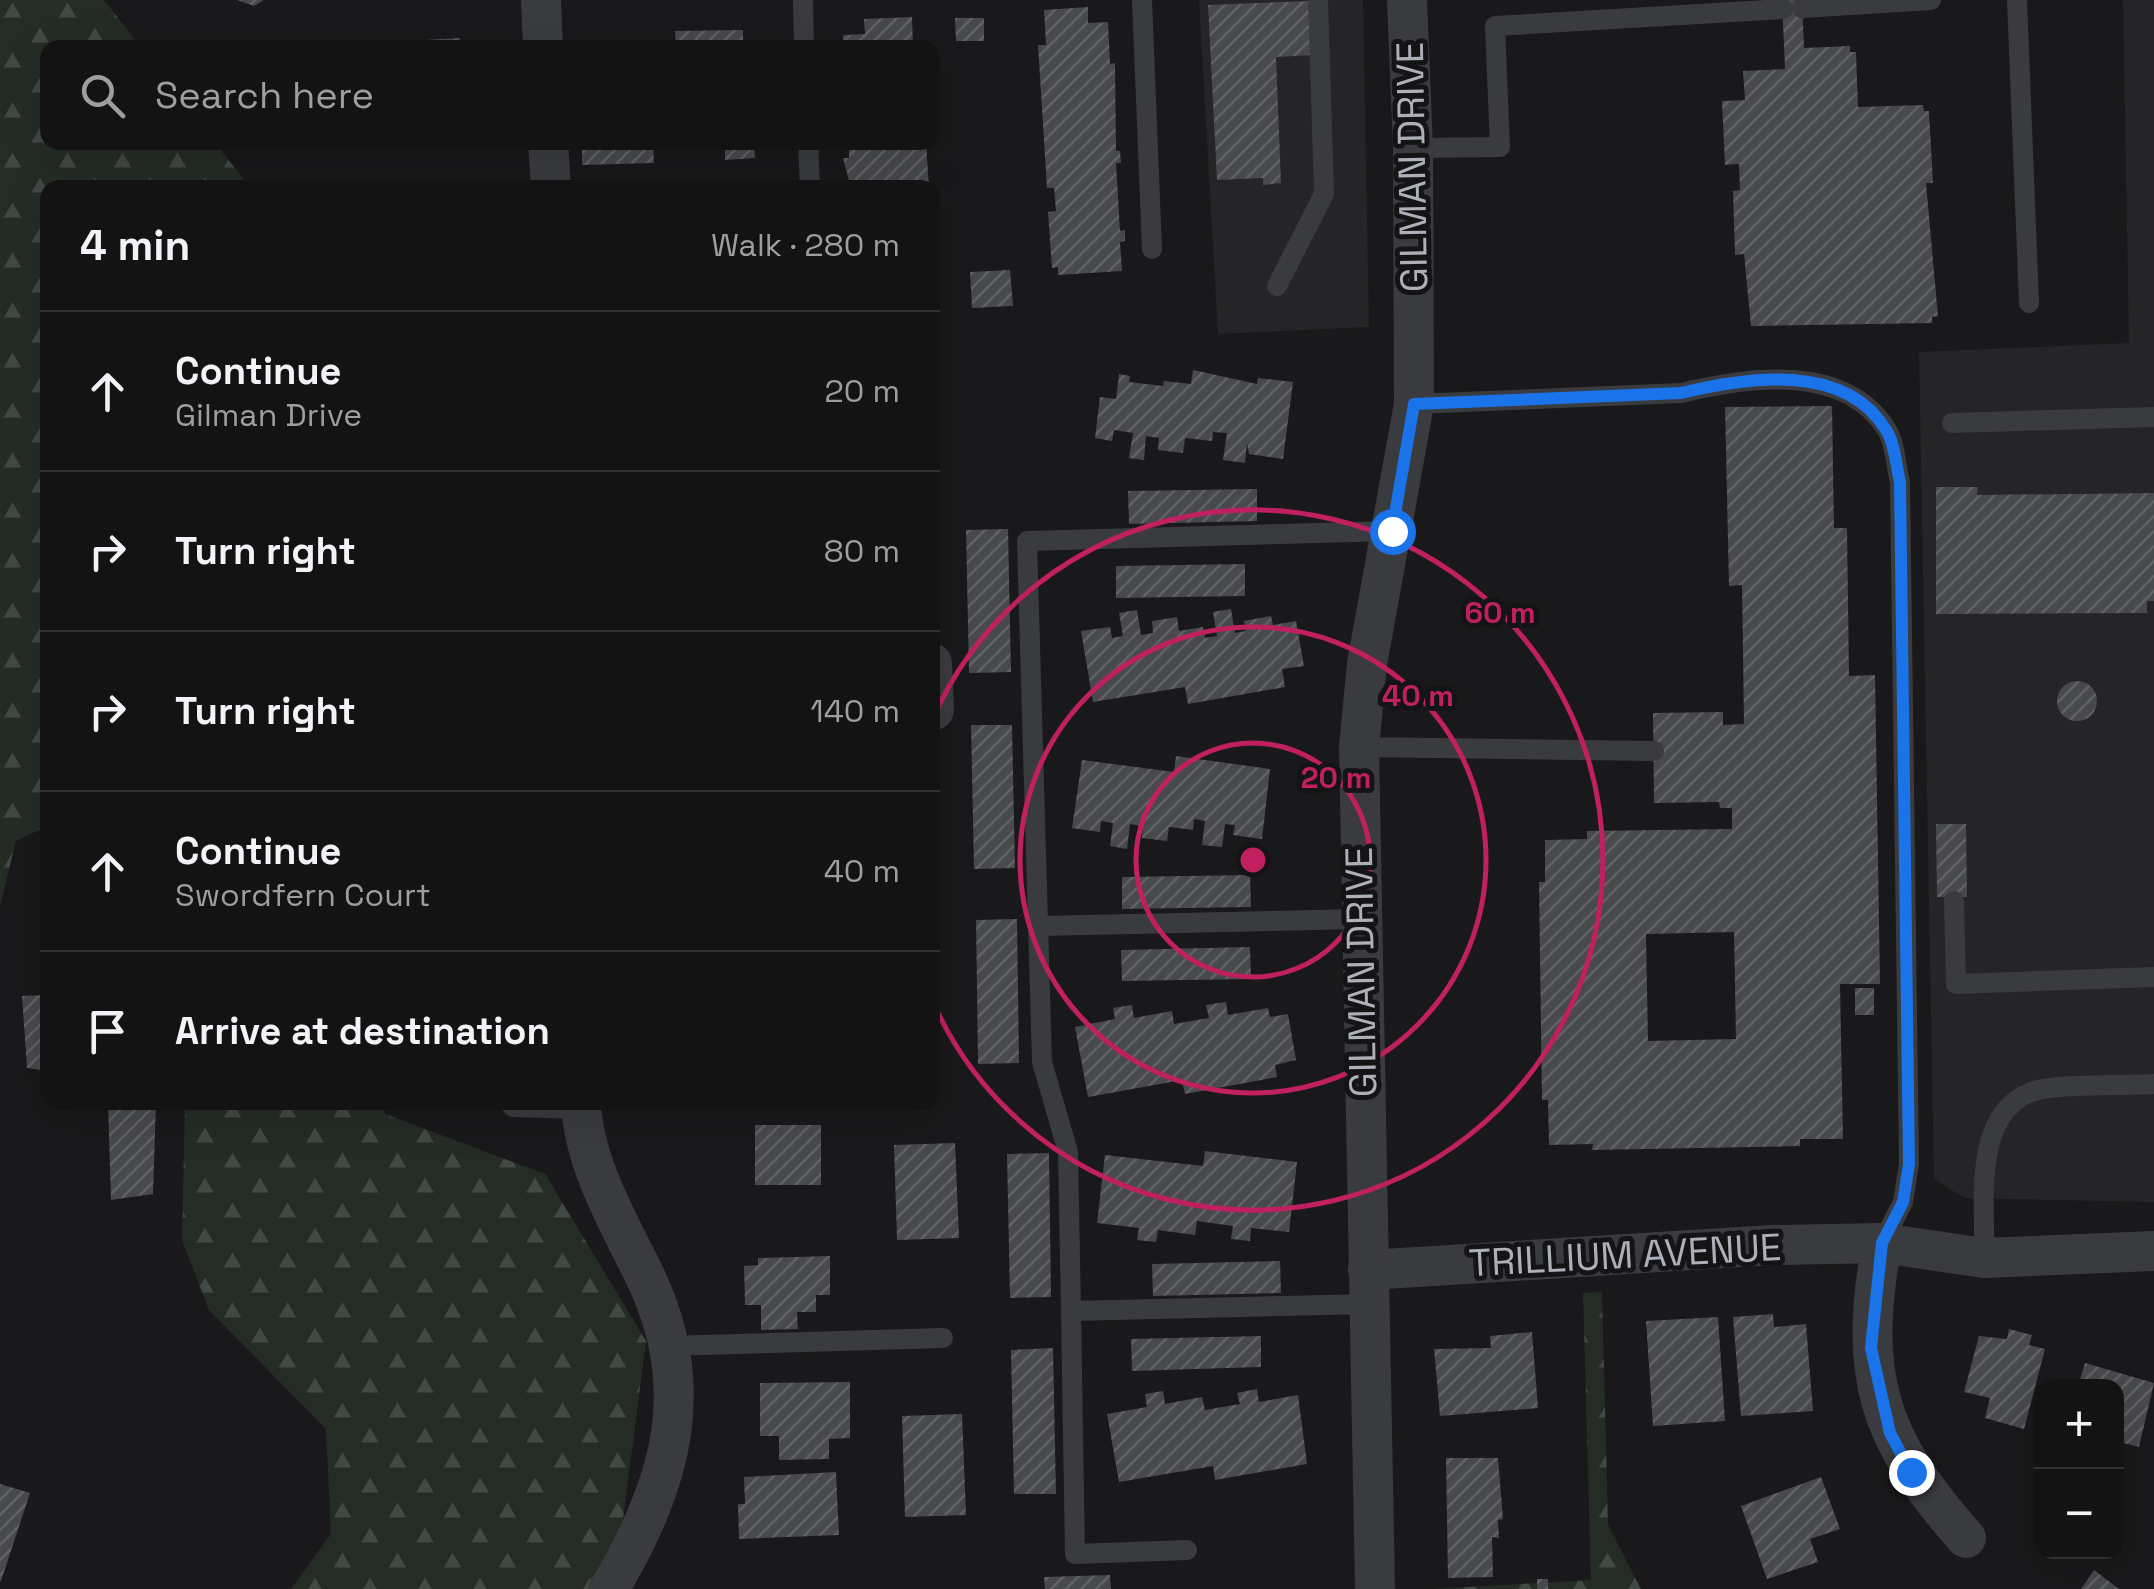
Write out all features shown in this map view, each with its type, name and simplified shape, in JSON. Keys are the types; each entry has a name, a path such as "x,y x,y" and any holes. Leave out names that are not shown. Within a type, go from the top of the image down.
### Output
{"street":[{"path":"541,0 543,40"},
{"name":"GILMAN DRIVE","path":"1375,1589 1359,920 1359,747 1367,664 1414,404 1413,148 1407,0"},
{"path":"548,150 550,180"},
{"path":"582,1110 606,1196 644,1275 669,1346 672,1444 660,1491 609,1589"},
{"path":"1882,1243 1871,1348 1878,1394 1890,1433 1911,1472 1966,1538"},
{"name":"TRILLIUM AVENUE","path":"1368,1287 1882,1243 1984,1258 2154,1251"}],"lane":[{"path":"803,0 804,40"},
{"path":"1142,0 1152,249"},
{"path":"1277,286 1324,194 1318,0"},
{"path":"1413,148 1500,147 1495,26 1931,0"},
{"path":"2017,0 2029,303"},
{"path":"808,150 810,180"},
{"path":"1414,404 1681,393 1714,385 1816,380 1854,395 1888,431 1900,482 1909,1164 1903,1202 1882,1243"},
{"path":"1952,423 2154,418"},
{"path":"1187,1550 1075,1554 1068,1152 1042,1062 1028,540 1392,531"},
{"path":"1359,747 1654,751"},
{"path":"1954,901 1956,984 2154,978"},
{"path":"1039,926 1359,920"},
{"path":"1984,1258 1989,1142 2004,1108 2034,1090 2154,1084"},
{"path":"1071,1311 1368,1287"},
{"path":"669,1346 944,1338"}],"shaded area":[{"path":"1199,0 1363,0 1369,327 1218,334"},
{"path":"2123,0 2154,0 2154,1202 1964,1198 1934,1179 1919,352 2129,343"}],"green space":[{"path":"0,0 104,0 135,40 40,40 40,150 221,150 244,180 40,180 40,829 16,841 0,906"},
{"path":"185,1110 385,1110 385,1114 545,1174 646,1341 615,1582 609,1589 291,1589 331,1534 326,1429 209,1310 182,1240"},
{"path":"1602,1292 1608,1525 1641,1589 1432,1589 1591,1580 1583,1293"}],"building":[{"path":"237,0 264,0 254,6"},
{"path":"1782,0 1802,0 1804,48 1850,46 1850,52 1856,52 1858,107 1923,105 1924,111 1929,111 1933,183 1926,183 1938,316 1932,317 1932,323 1751,326 1744,254 1735,255 1733,191 1740,190 1739,164 1725,165 1722,101 1745,100 1743,71 1785,69"},
{"path":"1310,1 1313,55 1276,57 1281,183 1263,185 1263,178 1217,180 1208,5"},
{"path":"1088,7 1088,23 1108,22 1110,64 1115,63 1116,151 1120,151 1121,163 1116,163 1120,231 1125,230 1125,241 1120,242 1122,271 1058,275 1058,267 1052,268 1048,212 1056,211 1054,188 1047,188 1038,45 1046,45 1044,10"},
{"path":"912,17 913,40 843,40 843,35 865,34 864,19"},
{"path":"955,18 984,18 984,41 956,41"},
{"path":"743,30 743,40 676,40 675,31"},
{"path":"582,150 653,150 654,163 582,165"},
{"path":"725,150 754,150 755,158 725,160"},
{"path":"849,150 927,150 928,180 849,180 843,158 849,158"},
{"path":"1010,270 1013,306 972,308 970,272"},
{"path":"1193,370 1257,384 1258,378 1293,382 1283,459 1249,454 1247,443 1245,463 1223,460 1227,433 1213,432 1212,441 1185,438 1183,453 1158,450 1159,438 1146,436 1144,460 1129,458 1133,433 1114,430 1112,441 1095,438 1100,397 1116,399 1119,374 1130,376 1129,382 1163,386 1164,381 1191,384"},
{"path":"1832,406 1834,528 1847,528 1849,676 1875,675 1880,984 1840,984 1843,1139 1800,1139 1800,1146 1592,1150 1593,1144 1549,1145 1548,1100 1542,1100 1539,882 1545,882 1545,840 1587,839 1587,831 1732,829 1732,808 1720,808 1719,802 1654,803 1653,713 1723,712 1723,725 1744,724 1742,585 1729,586 1725,407","holes":["1734,932 1736,1039 1648,1041 1646,934"]},
{"path":"1936,487 1978,487 1977,495 2154,493 2154,601 2147,601 2147,613 1936,614"},
{"path":"1257,489 1257,521 1129,524 1128,491"},
{"path":"1008,529 1011,672 969,673 966,530"},
{"path":"1245,564 1245,596 1116,598 1116,566"},
{"path":"1231,609 1235,633 1246,631 1244,621 1271,616 1273,625 1296,621 1304,666 1282,669 1285,687 1188,704 1185,687 1093,702 1081,631 1110,627 1112,638 1123,636 1119,613 1137,610 1141,635 1153,633 1152,621 1177,617 1179,631 1203,627 1205,638 1217,636 1213,612"},
{"path":"2077,681 2091,687 2097,701 2091,715 2077,721 2063,715 2057,701 2063,687"},
{"path":"971,725 1012,725 1015,868 974,869"},
{"path":"1176,756 1270,769 1262,839 1233,835 1235,825 1225,824 1222,847 1202,845 1205,821 1194,819 1193,830 1169,827 1167,841 1142,838 1143,826 1130,824 1127,849 1110,846 1113,823 1101,821 1100,832 1072,828 1082,760 1174,772"},
{"path":"1936,824 1966,824 1967,897 1937,897"},
{"path":"1250,875 1251,907 1122,909 1122,877"},
{"path":"1017,919 1019,1063 978,1064 976,920"},
{"path":"1250,947 1251,979 1122,981 1121,950"},
{"path":"1855,988 1874,988 1874,1015 1855,1015"},
{"path":"40,995 40,1070 27,1068 22,996"},
{"path":"1226,1002 1228,1015 1268,1008 1270,1017 1288,1014 1296,1060 1275,1065 1277,1077 1185,1094 1182,1080 1088,1097 1075,1027 1115,1019 1113,1008 1132,1005 1134,1018 1172,1011 1174,1024 1209,1018 1206,1005"},
{"path":"108,1110 156,1110 153,1194 111,1200"},
{"path":"755,1125 821,1125 821,1185 755,1185"},
{"path":"955,1143 959,1238 897,1240 894,1145"},
{"path":"1205,1151 1297,1162 1289,1232 1251,1228 1250,1241 1231,1239 1233,1226 1197,1221 1195,1235 1158,1230 1156,1242 1137,1240 1139,1228 1097,1223 1105,1155 1203,1166"},
{"path":"1049,1153 1051,1297 1010,1298 1007,1154"},
{"path":"830,1256 830,1295 816,1295 816,1312 797,1312 798,1329 761,1330 761,1305 745,1305 744,1266 758,1265 758,1258"},
{"path":"1280,1261 1281,1293 1153,1296 1152,1264"},
{"path":"1773,1314 1774,1327 1806,1324 1813,1411 1741,1416 1733,1317"},
{"path":"1718,1317 1725,1421 1653,1426 1646,1321"},
{"path":"2009,1329 2032,1335 2029,1345 2045,1349 2034,1379 2024,1429 1985,1418 1990,1398 1964,1392 1979,1336 2007,1339"},
{"path":"1532,1332 1538,1408 1440,1416 1434,1349 1491,1348 1490,1336"},
{"path":"1261,1336 1261,1367 1132,1371 1131,1339"},
{"path":"1053,1348 1056,1494 1014,1494 1011,1350"},
{"path":"2085,1363 2154,1383 2139,1447 2124,1443 2124,1379 2080,1379"},
{"path":"850,1382 850,1438 829,1439 829,1459 779,1460 779,1436 760,1436 760,1383"},
{"path":"1257,1389 1259,1402 1298,1395 1307,1464 1215,1480 1213,1466 1119,1482 1107,1414 1147,1407 1145,1394 1163,1391 1165,1404 1202,1397 1205,1410 1240,1404 1237,1393"},
{"path":"962,1414 966,1515 905,1517 902,1416"},
{"path":"1446,1458 1498,1458 1503,1519 1498,1520 1499,1538 1492,1537 1493,1577 1448,1578"},
{"path":"836,1472 839,1535 739,1539 738,1504 745,1504 744,1477"},
{"path":"1821,1477 1840,1529 1810,1539 1818,1562 1767,1579 1741,1506"},
{"path":"0,1484 30,1493 1,1581 0,1581"},
{"path":"2094,1570 2119,1589 2081,1589"},
{"path":"1110,1575 1111,1589 1045,1589 1044,1577"},
{"path":"1537,1579 1548,1579 1548,1589 1537,1589"}],"route":[{"path":"1392,531 1414,404 1681,393 1714,385 1816,380 1854,395 1888,431 1900,482 1909,1164 1903,1202 1882,1243 1874,1288 1871,1348 1878,1394 1890,1433 1911,1472"}]}
